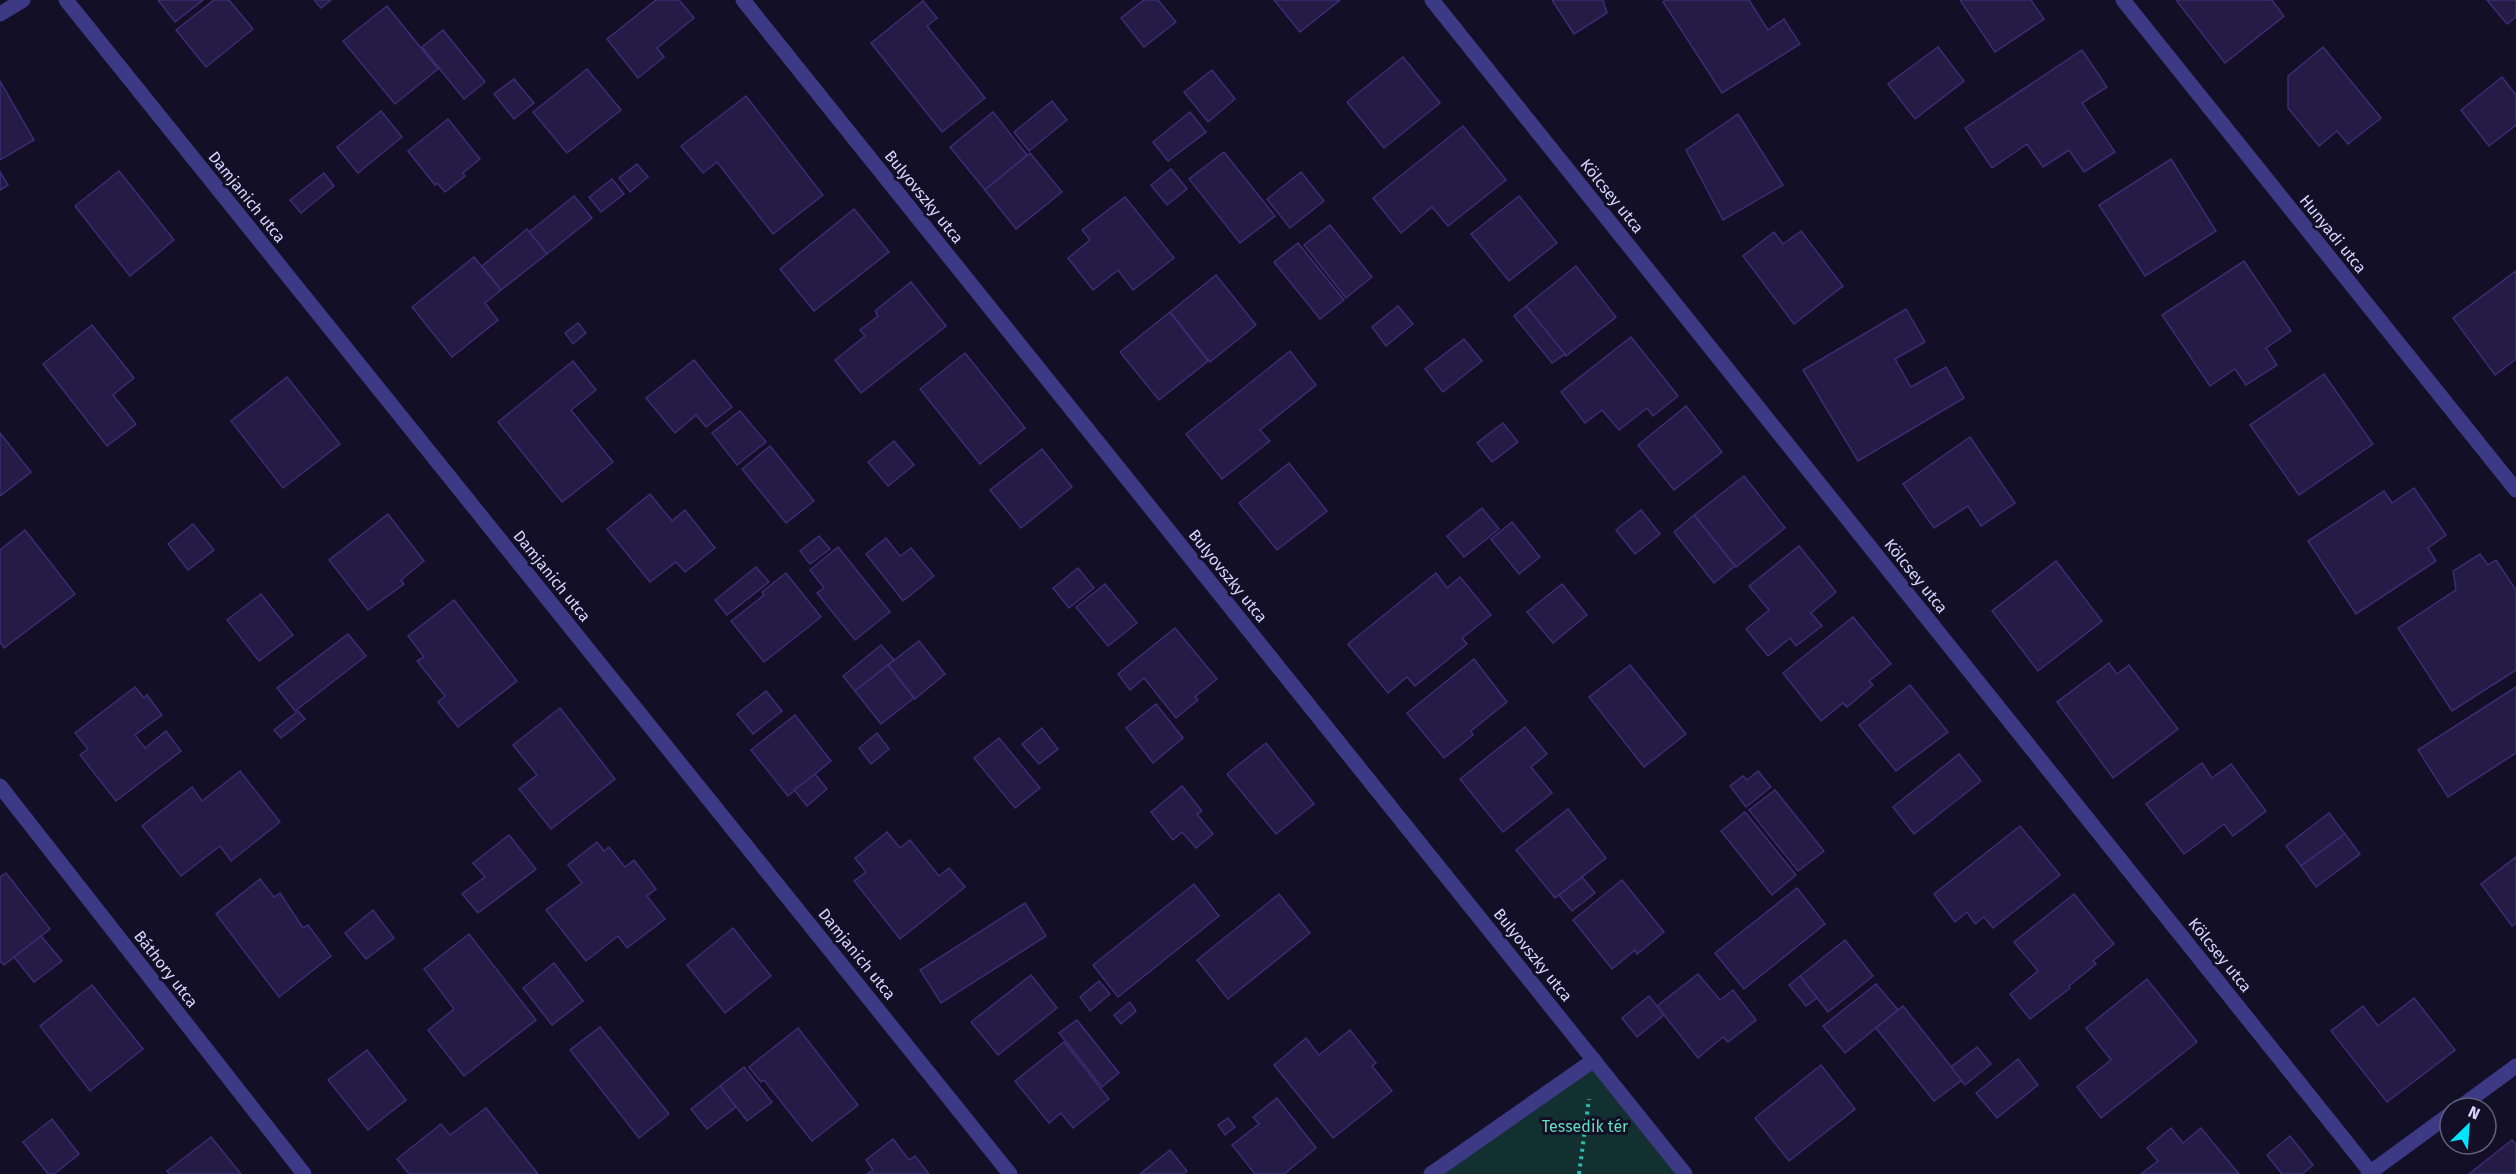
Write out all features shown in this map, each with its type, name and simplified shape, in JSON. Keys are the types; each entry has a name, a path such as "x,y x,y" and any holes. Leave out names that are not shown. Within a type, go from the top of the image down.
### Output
{"street":[{"path":"0,14 23,0"},
{"name":"Damjanich utca","path":"66,0 1010,1174"},
{"name":"Bulyovszky utca","path":"744,0 1685,1174"},
{"name":"Kölcsey utca","path":"1432,0 2370,1174"},
{"name":"Hunyadi utca","path":"2123,0 2516,490"},
{"name":"Báthory utca","path":"0,786 304,1174"},
{"path":"1431,1174 1594,1060"},
{"path":"2475,1096 2516,1066"},
{"path":"2370,1174 2438,1123"}],"path":[{"path":"1579,1174 1594,1060"}],"green space":[{"name":"Tessedik tér","path":"1594,1060 1685,1174 1431,1174"}],"building":[{"path":"158,0 203,0 175,22"},
{"path":"214,0 229,0 253,29 206,67 176,30"},
{"path":"314,0 331,0 321,8"},
{"path":"656,0 679,0 694,18 657,48 664,57 638,78 607,39"},
{"path":"1144,0 1158,0 1176,22 1144,47 1121,18"},
{"path":"1274,0 1340,0 1300,32"},
{"path":"1552,0 1603,0 1607,13 1574,34"},
{"path":"1666,0 1749,0 1768,30 1784,19 1800,44 1722,93 1663,2"},
{"path":"1960,0 2031,0 2044,19 1995,52"},
{"path":"2176,0 2272,0 2284,16 2225,63"},
{"path":"2487,0 2516,0 2516,17 2507,24"},
{"path":"923,1 937,18 927,26 985,98 942,132 871,43"},
{"path":"387,6 438,69 395,104 343,41"},
{"path":"443,30 485,82 464,99 422,47"},
{"path":"1938,47 1964,81 1915,119 1888,84"},
{"path":"2323,47 2381,118 2348,144 2337,131 2319,146 2288,108 2288,76"},
{"path":"2082,50 2107,87 2082,103 2115,152 2084,172 2069,150 2043,167 2027,144 1992,168 1965,128"},
{"path":"1403,57 1440,103 1384,148 1347,102"},
{"path":"587,69 621,110 567,153 533,112"},
{"path":"1212,70 1235,99 1208,122 1184,92"},
{"path":"2502,77 2516,95 2516,125 2489,146 2461,110"},
{"path":"514,79 534,103 514,119 494,94"},
{"path":"0,81 34,140 0,160"},
{"path":"746,96 823,195 773,234 717,162 703,173 681,146"},
{"path":"1052,101 1067,120 1029,151 1014,132"},
{"path":"381,111 402,137 358,173 337,147"},
{"path":"993,112 1027,155 985,190 950,147"},
{"path":"1190,112 1206,132 1168,161 1153,142"},
{"path":"1738,114 1783,185 1723,220 1686,150"},
{"path":"448,119 480,159 463,173 465,176 445,192 437,183 435,185 408,151"},
{"path":"1463,126 1506,180 1448,226 1432,207 1401,233 1373,198"},
{"path":"1224,152 1275,216 1240,243 1189,179"},
{"path":"1030,153 1062,192 1016,229 985,190"},
{"path":"2171,159 2216,231 2145,276 2099,205"},
{"path":"637,164 648,177 630,192 619,178"},
{"path":"1171,169 1187,189 1167,205 1151,185"},
{"path":"119,171 174,240 130,276 75,206"},
{"path":"0,172 8,185 0,190"},
{"path":"1301,172 1324,201 1290,228 1267,199"},
{"path":"324,173 334,186 301,213 290,200"},
{"path":"612,179 624,194 601,212 589,197"},
{"path":"574,196 592,218 547,254 529,232"},
{"path":"1519,196 1557,243 1509,281 1471,234"},
{"path":"1125,197 1174,258 1133,290 1118,270 1093,290 1068,258 1090,240 1082,230"},
{"path":"854,209 889,252 814,311 780,269"},
{"path":"1330,225 1372,277 1346,298 1304,245"},
{"path":"527,229 547,254 501,290 482,266"},
{"path":"1801,231 1843,286 1794,324 1743,256 1774,232 1783,244"},
{"path":"1298,243 1344,300 1320,319 1274,262"},
{"path":"474,257 501,290 485,303 498,320 452,357 412,307"},
{"path":"2244,261 2291,331 2266,348 2277,365 2246,385 2235,369 2210,386 2162,315"},
{"path":"1576,266 1616,317 1566,356 1526,306"},
{"path":"2516,271 2516,359 2495,375 2453,318"},
{"path":"1216,275 1256,325 1210,362 1170,312"},
{"path":"911,282 946,326 861,393 835,360 865,336 860,330 878,316 875,311"},
{"path":"1398,306 1413,324 1386,346 1372,327"},
{"path":"1526,306 1565,354 1552,363 1514,316"},
{"path":"1906,309 1925,342 1895,359 1911,387 1946,367 1964,398 1858,461 1803,370"},
{"path":"1170,312 1208,361 1159,400 1120,352"},
{"path":"578,323 586,333 573,344 565,333"},
{"path":"92,325 134,378 113,395 136,424 107,446 43,364"},
{"path":"1631,337 1678,396 1653,416 1647,408 1619,430 1602,410 1585,423 1561,392"},
{"path":"1464,339 1482,361 1443,392 1425,369"},
{"path":"1290,351 1316,385 1260,430 1270,441 1222,479 1186,434"},
{"path":"965,353 1025,428 980,464 920,389"},
{"path":"694,360 732,407 706,427 696,415 675,433 646,398"},
{"path":"573,361 596,390 571,410 613,462 562,502 498,422"},
{"path":"2324,374 2373,444 2299,495 2250,425"},
{"path":"287,377 340,444 283,488 231,421"},
{"path":"1686,406 1722,452 1674,490 1638,445"},
{"path":"740,411 766,442 737,465 712,433"},
{"path":"1503,423 1518,442 1492,462 1477,443"},
{"path":"0,433 31,472 0,496"},
{"path":"1970,437 2015,503 1981,526 1968,506 1934,528 1903,484"},
{"path":"894,441 914,465 888,486 868,462"},
{"path":"770,446 814,501 786,523 742,469"},
{"path":"1042,449 1072,487 1021,528 990,490"},
{"path":"1289,463 1327,511 1277,550 1239,503"},
{"path":"1744,476 1785,528 1736,567 1694,515"},
{"path":"2414,488 2446,535 2428,548 2436,561 2356,614 2308,541 2384,491 2392,503"},
{"path":"650,494 672,521 685,510 715,548 685,572 676,562 650,582 607,529"},
{"path":"1482,508 1499,529 1464,557 1447,536"},
{"path":"1641,510 1660,534 1635,554 1616,530"},
{"path":"388,514 424,561 401,580 404,584 368,610 329,560"},
{"path":"1694,515 1735,566 1714,583 1674,532"},
{"path":"1512,522 1540,557 1519,574 1491,539"},
{"path":"193,524 214,550 188,570 168,544"},
{"path":"25,530 75,594 4,648 0,642 0,550"},
{"path":"819,536 830,549 810,564 800,551"},
{"path":"886,538 900,556 911,548 934,576 903,601 866,554"},
{"path":"1799,546 1836,592 1811,613 1822,626 1796,646 1790,638 1768,656 1746,629 1769,610 1749,586"},
{"path":"838,547 890,612 855,640 817,593 824,588 810,570"},
{"path":"2480,554 2488,565 2496,560 2516,590 2516,670 2452,711 2398,628 2456,590 2453,571"},
{"path":"2056,561 2102,621 2038,671 1992,611"},
{"path":"756,567 769,582 727,615 715,600"},
{"path":"1078,568 1094,588 1069,608 1053,588"},
{"path":"786,573 821,617 764,662 731,621 764,595 762,592"},
{"path":"1436,573 1447,588 1460,577 1491,615 1462,638 1467,644 1415,686 1407,677 1388,693 1348,644"},
{"path":"1105,584 1137,623 1108,646 1076,607"},
{"path":"1562,584 1587,615 1553,643 1527,612"},
{"path":"261,594 293,635 259,661 227,620"},
{"path":"454,600 517,681 458,727 438,702 445,696 417,661 424,657 408,636"},
{"path":"1853,617 1891,664 1869,681 1873,685 1847,707 1843,703 1821,721 1783,673"},
{"path":"1175,628 1217,679 1195,697 1198,700 1176,718 1144,678 1130,690 1118,674"},
{"path":"348,634 366,656 295,711 277,688"},
{"path":"919,641 945,674 915,699 888,665"},
{"path":"881,645 894,660 855,691 843,676"},
{"path":"1474,659 1507,702 1471,731 1473,735 1444,758 1407,713"},
{"path":"2109,663 2117,674 2129,665 2178,729 2113,778 2057,702"},
{"path":"888,665 914,698 881,724 855,691"},
{"path":"1630,665 1686,734 1644,767 1589,697"},
{"path":"1910,685 1948,732 1896,771 1859,725"},
{"path":"135,687 144,698 147,695 162,715 135,735 145,748 166,731 181,751 116,801 80,755 88,749 75,733"},
{"path":"2516,687 2516,753 2448,797 2418,750"},
{"path":"766,691 782,711 753,734 737,714"},
{"path":"1156,704 1183,738 1153,763 1126,728"},
{"path":"560,708 615,779 551,829 519,789 537,775 513,745"},
{"path":"298,711 305,719 281,738 274,730"},
{"path":"795,715 831,761 788,796 751,750"},
{"path":"1525,727 1547,754 1531,767 1552,793 1503,832 1460,779"},
{"path":"1042,728 1058,749 1039,764 1022,744"},
{"path":"877,733 889,749 871,764 859,748"},
{"path":"999,738 1040,788 1015,808 974,758"},
{"path":"1266,743 1314,804 1276,834 1227,774"},
{"path":"1959,754 1981,781 1914,834 1893,807"},
{"path":"2202,763 2212,778 2231,764 2266,811 2233,836 2224,824 2184,854 2146,804"},
{"path":"240,771 280,822 231,861 220,846 181,876 142,826 192,787 202,801"},
{"path":"1758,771 1771,787 1746,807 1730,786 1743,776 1747,780"},
{"path":"815,774 827,789 807,806 794,790"},
{"path":"1182,786 1202,811 1197,814 1213,834 1196,848 1182,832 1173,840 1151,812"},
{"path":"1775,790 1824,851 1798,871 1749,810"},
{"path":"1568,809 1606,858 1555,898 1516,850"},
{"path":"1745,812 1796,875 1772,895 1721,831"},
{"path":"2329,813 2345,834 2301,866 2286,846"},
{"path":"2020,826 2060,875 1993,928 1984,917 1975,924 1967,912 1955,922 1934,894"},
{"path":"887,832 900,848 910,840 939,876 949,868 965,887 900,939 854,881 866,872 855,858"},
{"path":"2345,834 2360,854 2316,887 2301,866"},
{"path":"509,835 536,869 478,913 462,894 485,877 473,863"},
{"path":"597,842 604,851 609,847 625,867 634,860 656,889 647,896 665,919 627,948 618,936 586,961 546,910 582,883 568,865"},
{"path":"2516,857 2516,923 2512,926 2481,884"},
{"path":"6,873 50,929 4,965 0,961 0,877"},
{"path":"1582,877 1595,893 1572,911 1559,895"},
{"path":"260,879 274,897 280,893 303,928 308,925 331,956 279,997 216,914"},
{"path":"1622,880 1664,932 1637,954 1635,950 1612,969 1573,920"},
{"path":"1194,884 1219,916 1118,997 1093,965"},
{"path":"1797,888 1825,924 1744,989 1715,953"},
{"path":"1279,894 1310,933 1228,999 1197,960"},
{"path":"2074,894 2114,944 2093,961 2096,964 2069,986 2070,988 2030,1019 2010,994 2038,971 2014,942"},
{"path":"1025,903 1046,936 941,1003 920,970"},
{"path":"373,910 394,938 366,959 345,933"},
{"path":"733,928 771,976 725,1013 687,965"},
{"path":"469,934 536,1020 464,1076 428,1030 454,1009 424,969"},
{"path":"41,936 62,961 34,982 14,957"},
{"path":"1845,940 1873,976 1828,1012 1800,976"},
{"path":"554,963 583,1001 552,1025 523,988"},
{"path":"1698,974 1720,1000 1733,990 1756,1020 1728,1042 1723,1037 1698,1058 1657,1006"},
{"path":"1031,975 1057,1008 998,1055 971,1022"},
{"path":"1800,976 1817,998 1806,1006 1789,985"},
{"path":"2147,979 2197,1042 2101,1118 2077,1087 2111,1060 2086,1028"},
{"path":"1099,981 1110,994 1090,1011 1080,997"},
{"path":"1876,984 1898,1010 1845,1053 1823,1026"},
{"path":"92,985 143,1049 90,1091 40,1026"},
{"path":"1649,996 1664,1015 1637,1037 1622,1018"},
{"path":"2414,998 2455,1050 2387,1102 2331,1031 2363,1006 2378,1026"},
{"path":"1130,1002 1136,1011 1121,1024 1114,1015"},
{"path":"1903,1006 1962,1080 1934,1101 1876,1028"},
{"path":"1077,1020 1119,1073 1102,1087 1059,1033"},
{"path":"600,1027 669,1114 639,1138 570,1050"},
{"path":"798,1028 858,1105 812,1141 764,1080 761,1082 749,1067"},
{"path":"1350,1030 1376,1063 1372,1066 1392,1091 1333,1138 1274,1065 1306,1038 1319,1055"},
{"path":"1064,1042 1109,1099 1073,1128 1061,1113 1049,1123 1015,1081"},
{"path":"1977,1047 1991,1064 1965,1085 1951,1067"},
{"path":"367,1050 406,1100 368,1130 328,1080"},
{"path":"2018,1059 2038,1085 1997,1118 1976,1093"},
{"path":"1821,1065 1855,1109 1789,1161 1755,1118"},
{"path":"744,1067 772,1102 747,1121 720,1086"},
{"path":"720,1086 736,1107 707,1129 691,1109"},
{"path":"1277,1098 1316,1148 1284,1174 1255,1174 1232,1145 1259,1124 1253,1117"},
{"path":"486,1108 538,1174 409,1174 397,1159 441,1124 450,1135"},
{"path":"1228,1118 1235,1127 1225,1135 1218,1125"},
{"path":"52,1119 79,1154 54,1174 48,1174 23,1142"},
{"path":"2171,1128 2183,1143 2201,1128 2239,1174 2141,1174 2158,1161 2147,1148"},
{"path":"2290,1136 2313,1165 2302,1174 2282,1174 2267,1155"},
{"path":"211,1137 241,1174 170,1174 167,1171"},
{"path":"893,1139 909,1160 915,1156 929,1174 867,1174 873,1170 866,1160"},
{"path":"2512,1140 2516,1144 2516,1174 2469,1174 2492,1156 2498,1156 2498,1151"},
{"path":"1170,1150 1187,1171 1183,1174 1140,1174"}]}
